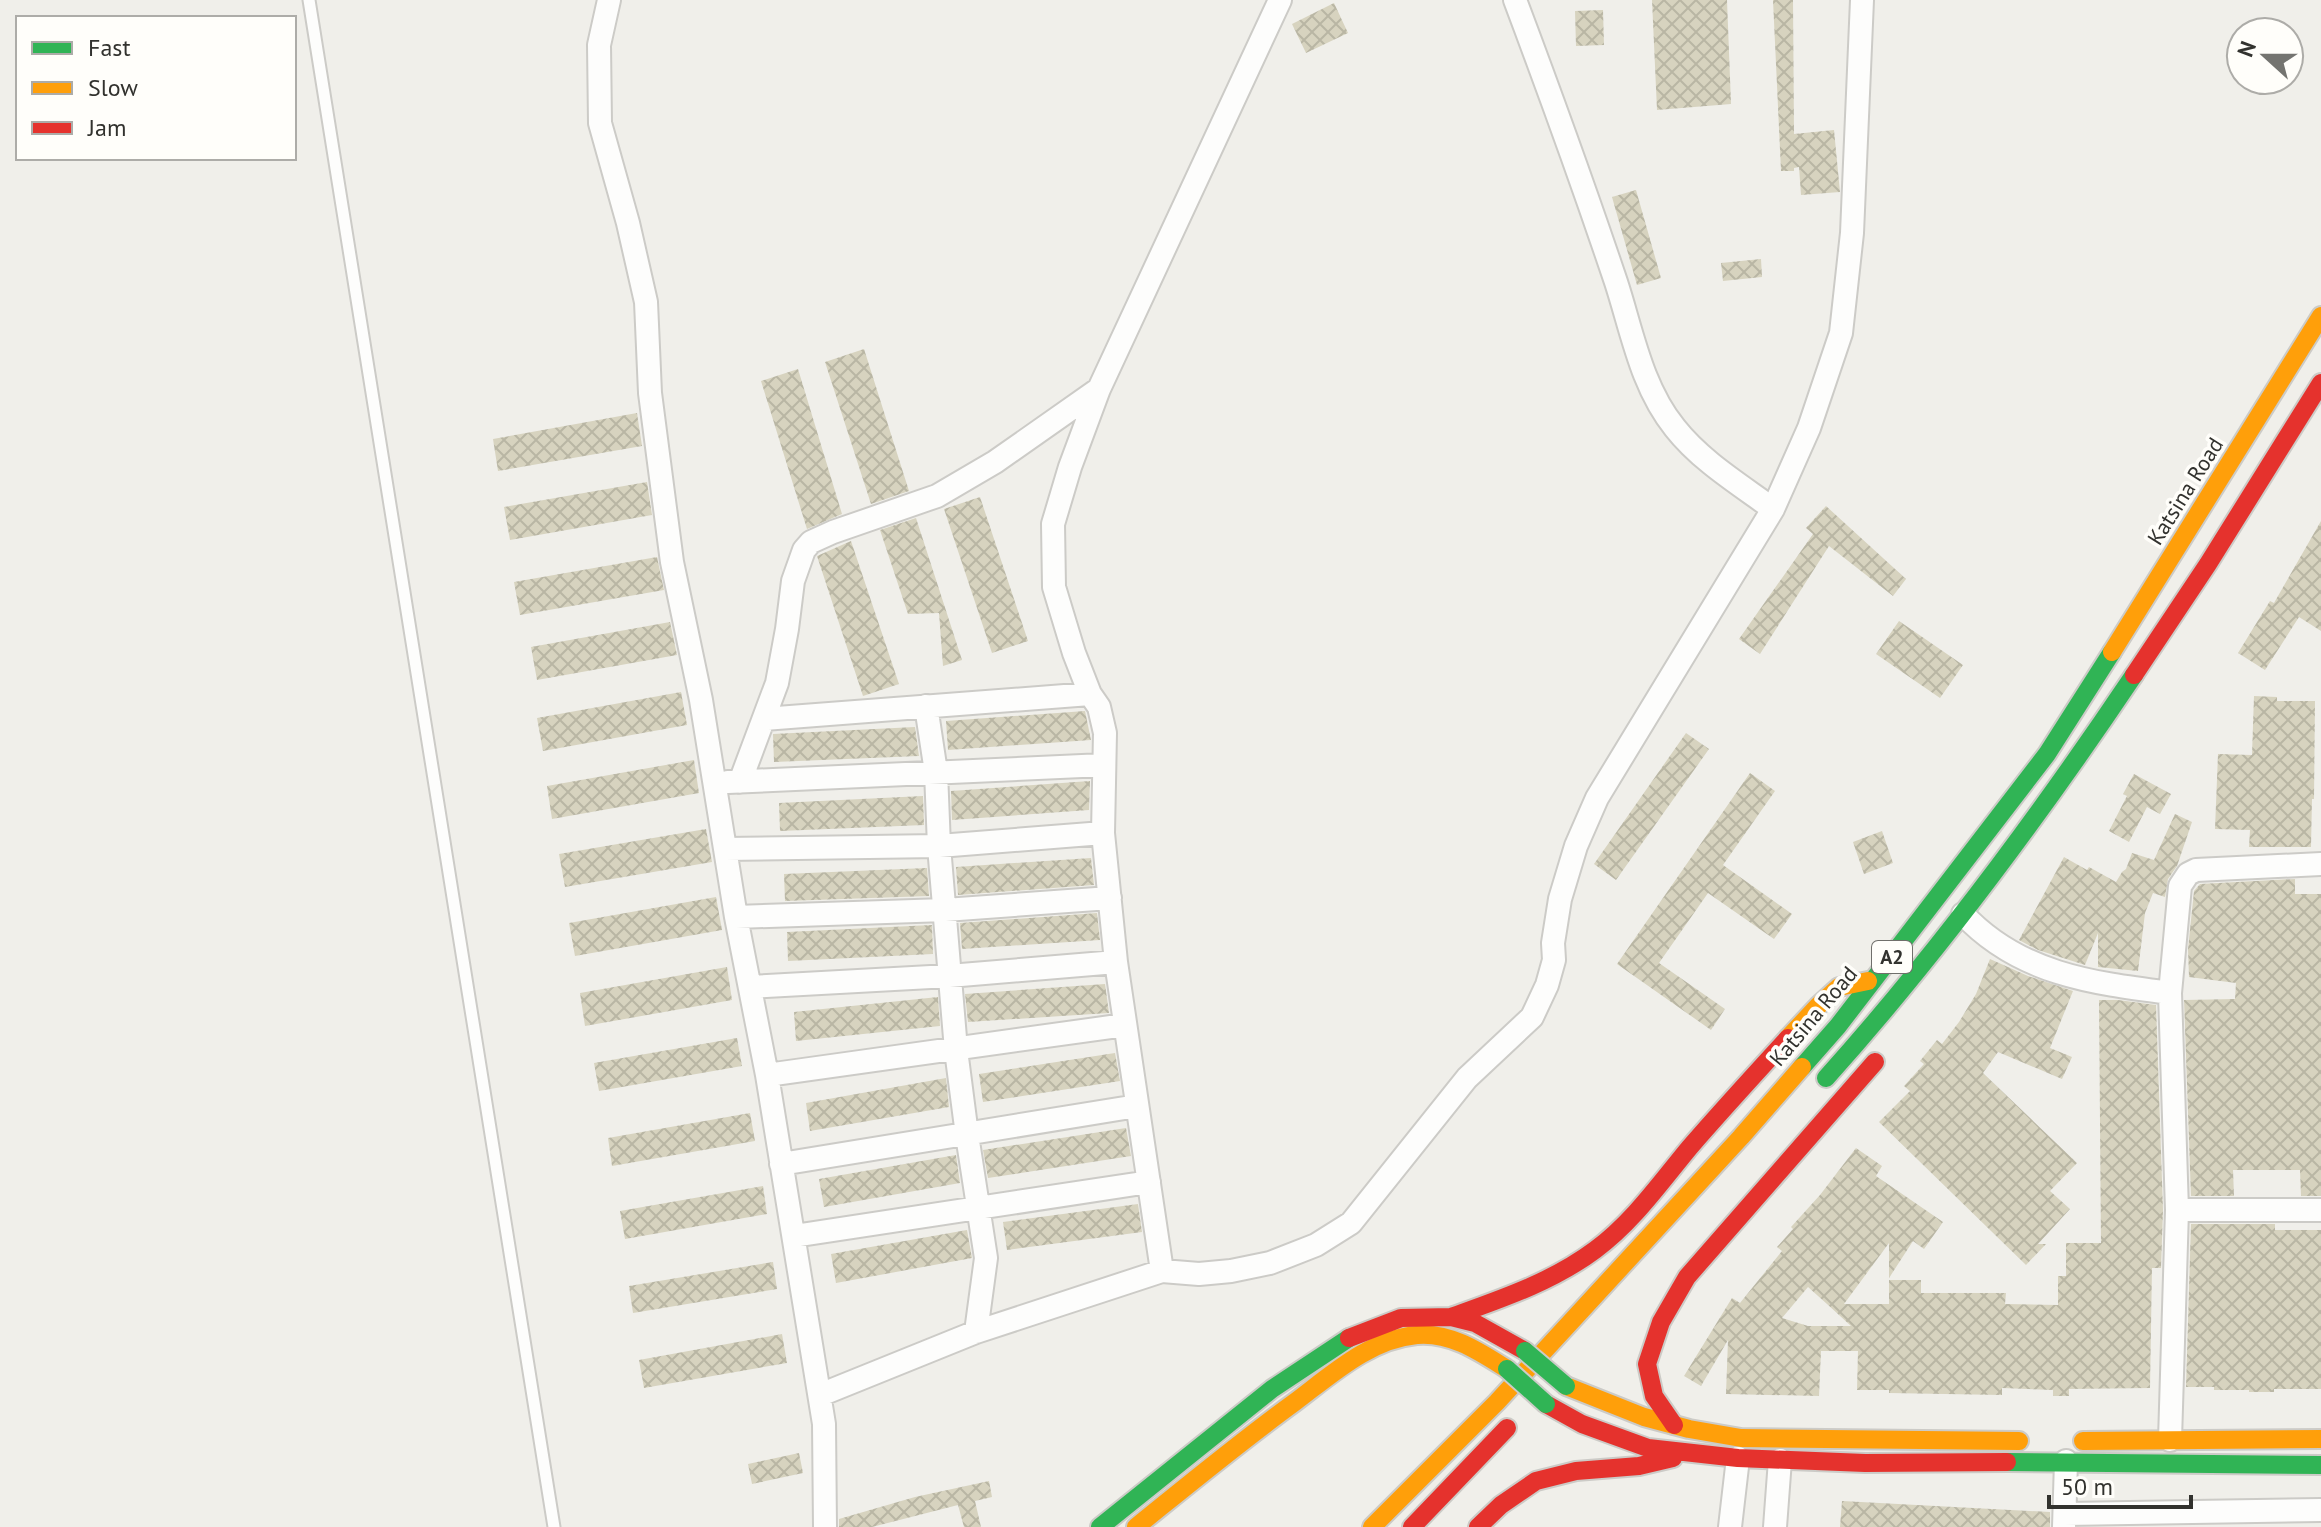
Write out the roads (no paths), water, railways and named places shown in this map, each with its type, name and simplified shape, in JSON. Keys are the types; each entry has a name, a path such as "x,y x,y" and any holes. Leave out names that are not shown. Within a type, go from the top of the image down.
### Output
{"main road":[{"name":"Katsina Road","path":"1372,1527 1497,1402 1580,1313 1741,1137 1875,979 2047,754 2321,316"},
{"name":"A2","path":"1812,1093 1877,1023 2046,802 2118,699 2321,383"},
{"path":"1451,1317 1495,1302 1563,1271 1598,1249 1818,1006 1839,987 1875,979"},
{"path":"1899,1019 1909,982"},
{"path":"1674,1425 1654,1396 1647,1364 1661,1322 1687,1277 1889,1042"},
{"path":"1100,1527 1272,1389 1345,1340 1401,1318 1451,1317 1475,1323 1564,1377 1644,1417 1741,1438 2035,1441"},
{"path":"1136,1527 1261,1426 1346,1364 1387,1342 1417,1335 1443,1337 1467,1345 1507,1369 1546,1404 1582,1424 1648,1448 1689,1454 1865,1463 2066,1451 2170,1440 2321,1439"},
{"path":"1412,1527 1503,1432 1564,1377"},
{"path":"1468,1494 1486,1471 1503,1432"},
{"path":"2066,1451 2321,1465"},
{"path":"1478,1527 1501,1505 1536,1481 1576,1471 1639,1466 1689,1454"}],"street":[{"path":"609,0 599,45 600,123 646,302 650,393 672,562 701,700 820,1395 824,1424 825,1527"},
{"path":"1162,1271 1116,962 1103,833 1105,733 1099,707 1090,694 1074,653 1054,587 1053,524 1099,389 1280,0"},
{"path":"1515,0 1656,401 1697,453 1773,509"},
{"path":"820,1395 976,1332 1162,1271 1199,1274 1231,1271 1270,1263 1316,1245 1351,1223 1467,1078 1532,1017 1547,985 1554,960 1553,943 1560,899 1576,846 1597,798 1773,509 1809,428 1841,333 1852,233 1862,0"},
{"path":"740,782 777,683 793,581 798,561 811,542 937,496 995,462 1099,389"},
{"path":"764,719 1090,694"},
{"path":"926,706 936,772 956,1050 986,1258 976,1332"},
{"path":"715,782 1104,765"},
{"path":"725,849 939,846 1103,833"},
{"path":"2170,1440 2177,1210 2170,993 2180,886 2188,874 2196,870 2321,864"},
{"path":"736,917 945,910 1110,898"},
{"path":"1963,914 1978,930 2010,953 2054,973 2103,985 2170,993"},
{"path":"750,987 949,976 1116,962"},
{"path":"767,1075 1125,1025"},
{"path":"781,1164 1137,1106"},
{"path":"794,1236 1149,1182"},
{"path":"2177,1210 2321,1210"},
{"path":"2066,1451 2064,1521 2321,1510"},
{"path":"1730,1527 1738,1458"},
{"path":"1775,1527 1780,1460"}],"lane":[{"path":"309,0 554,1527"}]}
